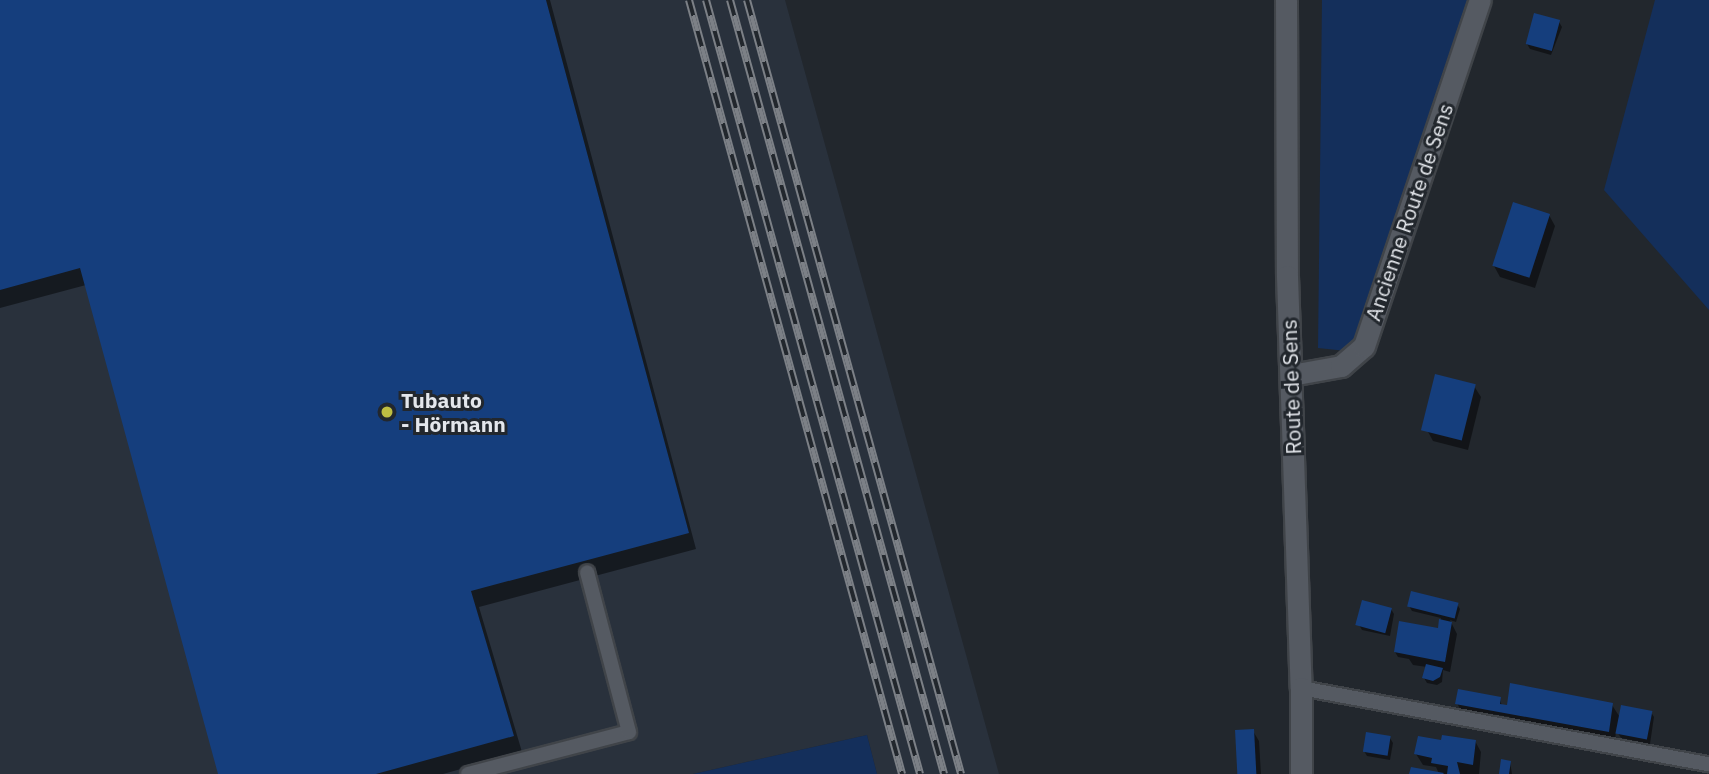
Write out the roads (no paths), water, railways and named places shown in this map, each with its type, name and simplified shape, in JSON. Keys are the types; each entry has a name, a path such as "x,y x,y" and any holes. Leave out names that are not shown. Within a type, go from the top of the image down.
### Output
{"main road":[{"name":"Route de Sens","path":"1286,0 1291,374 1301,688 1301,774"},
{"name":"Ancienne Route de Sens","path":"1291,374 1341,366 1364,346 1480,0"}],"lane":[{"path":"468,774 629,732 587,572"},
{"path":"1301,688 1709,764"}],"railway":[{"path":"689,0 902,774"},
{"path":"706,0 920,774"},
{"path":"730,0 944,774"},
{"path":"747,0 961,774"}],"place":[{"name":"Tubauto - Hörmann","path":"387,412"}]}
